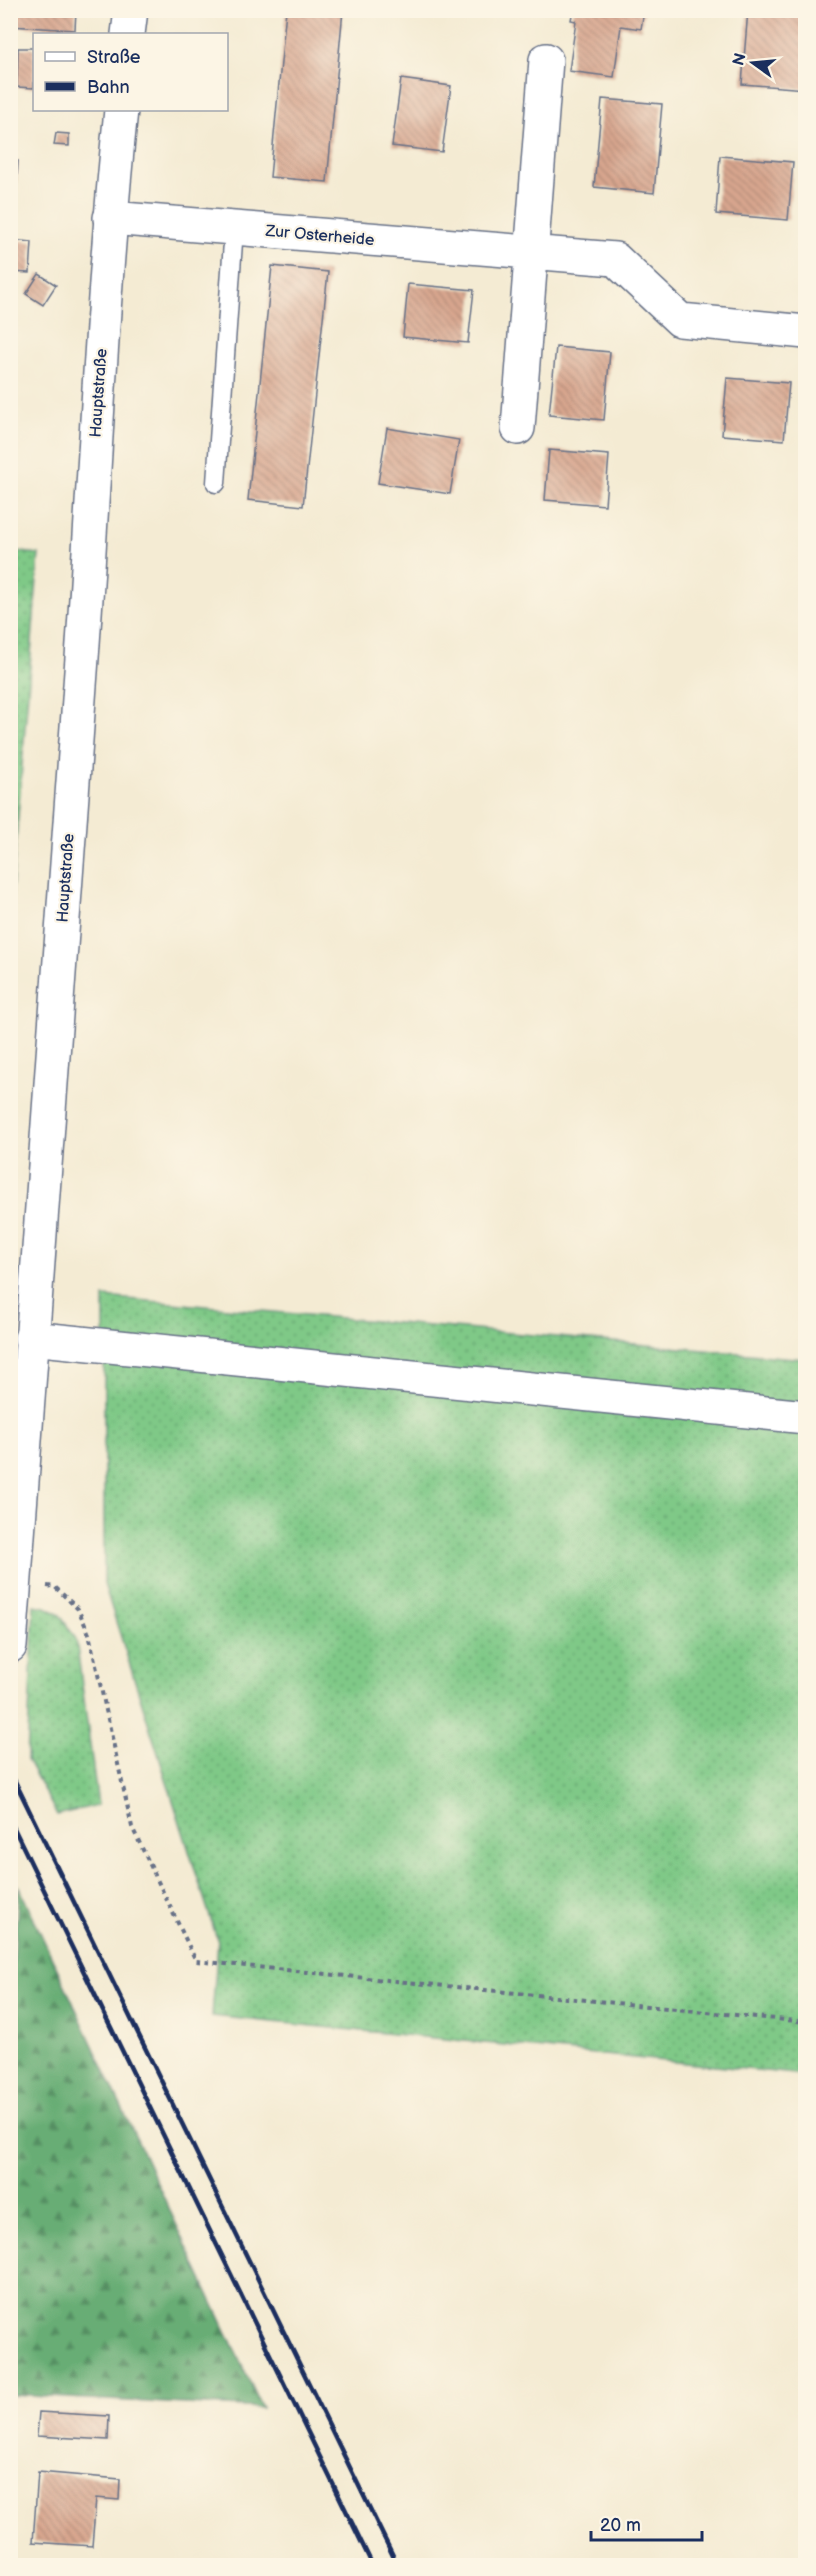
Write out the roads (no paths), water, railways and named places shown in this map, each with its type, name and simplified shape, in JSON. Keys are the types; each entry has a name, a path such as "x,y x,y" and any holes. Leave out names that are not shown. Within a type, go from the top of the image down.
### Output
{"street":[{"path":"128,33 131,10"},
{"path":"518,428 546,60"},
{"name":"Hauptstraße","path":"10,1646 82,653 110,218 121,111"},
{"name":"Zur Osterheide","path":"110,218 615,259 680,320 806,332"},
{"path":"31,1338 806,1417"}],"lane":[{"path":"216,483 234,228"}],"railway":[{"path":"10,1771 398,2566"},
{"path":"10,1820 373,2566"}]}
